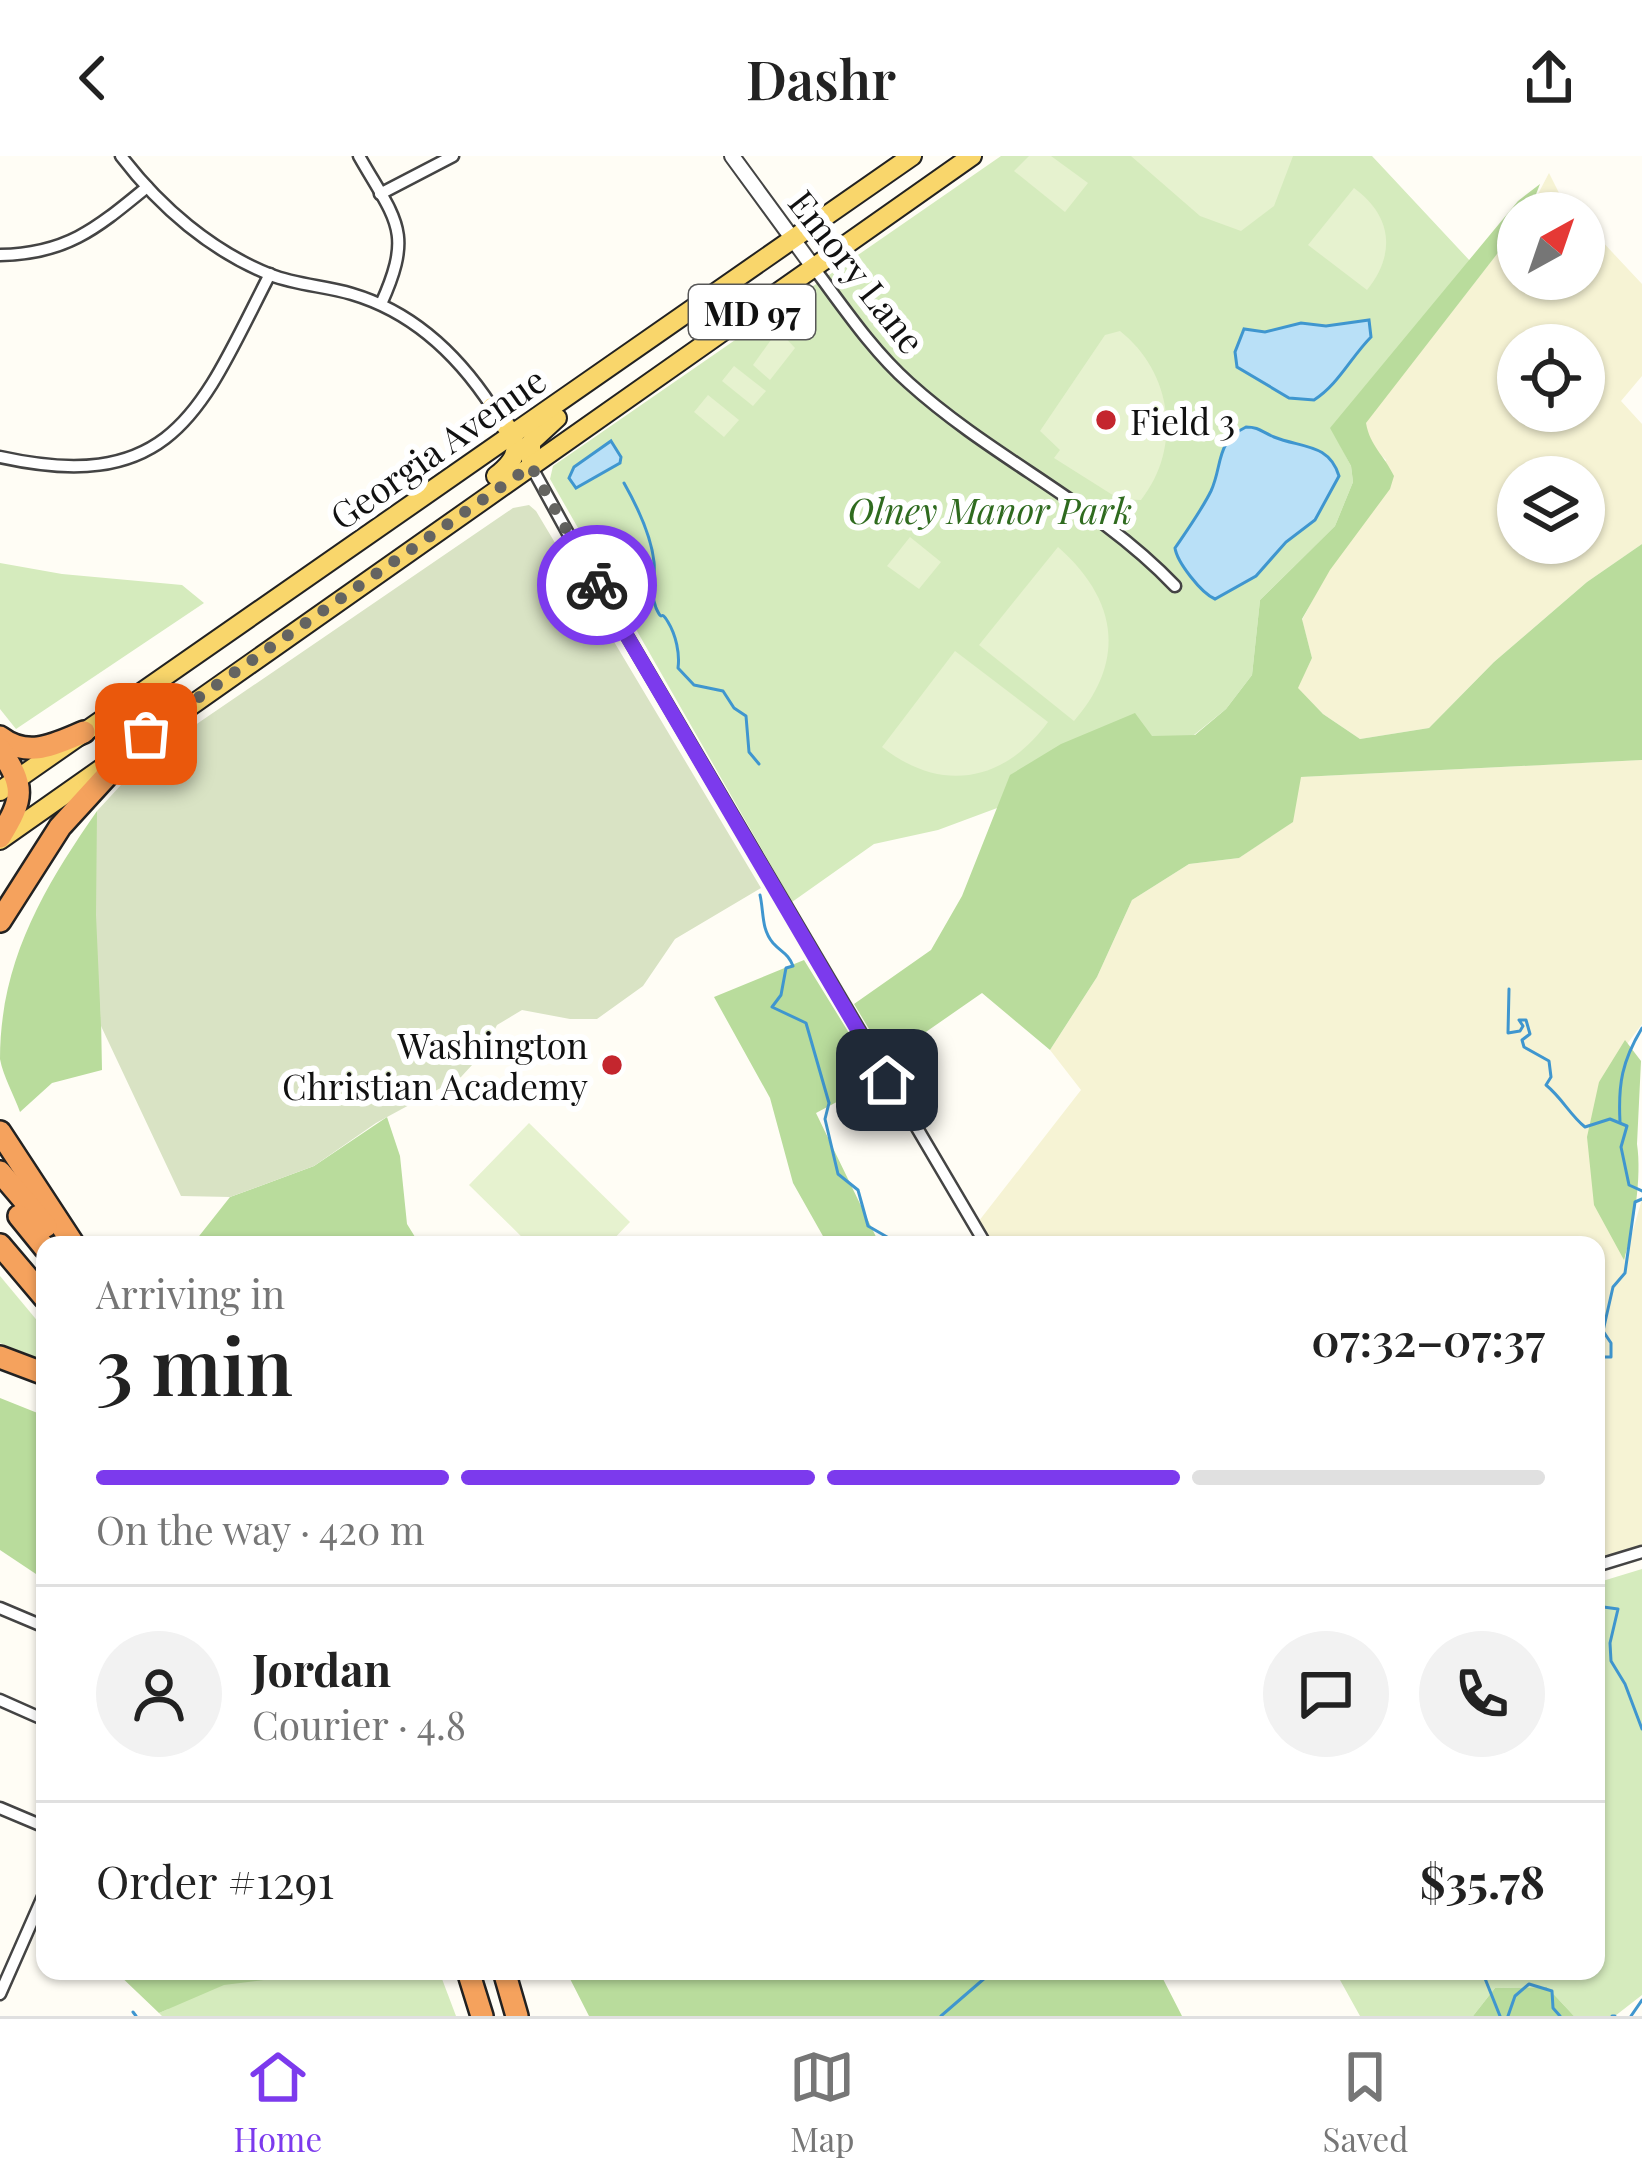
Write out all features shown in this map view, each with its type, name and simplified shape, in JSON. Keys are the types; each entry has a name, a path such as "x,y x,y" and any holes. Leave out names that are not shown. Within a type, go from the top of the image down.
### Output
{"highway":[{"path":"0,737 12,746 41,749 85,732"},
{"path":"0,921 61,827 146,734"},
{"path":"0,749 9,784 20,799 0,838"},
{"path":"0,1132 68,1236"},
{"path":"0,1172 54,1236"},
{"path":"0,1193 36,1237"},
{"path":"0,1245 36,1287"},
{"path":"0,1357 36,1371"},
{"path":"471,1980 482,2016"},
{"path":"507,1980 517,2016"}],"main road":[{"name":"Georgia Avenue","path":"9,784 912,156"},
{"name":"Georgia Avenue","path":"0,838 972,156"},
{"path":"531,466 529,448 535,436 625,368 631,352"},
{"path":"492,407 524,415 588,383"},
{"path":"392,563 511,464 516,454 512,436 492,407"},
{"path":"472,463 491,433 492,407"}],"street":[{"path":"121,156 147,188 222,250 270,274 381,304 442,345 492,407"},
{"path":"359,156 400,240 396,269 381,304"},
{"path":"380,194 453,156"},
{"name":"Emory Lane","path":"732,156 868,340 910,384 1120,532 1175,586"},
{"path":"0,255 63,247 147,188"},
{"path":"0,457 55,465 95,464 132,456 169,436 211,391 270,274"},
{"path":"531,466 981,1236"},
{"path":"1605,1563 1642,1552"},
{"path":"0,1608 36,1623"},
{"path":"0,1700 36,1716"},
{"path":"0,1808 36,1823"},
{"path":"0,1994 36,1912"}],"shaded area":[{"path":"1549,173 1558,192 1539,192"},
{"path":"1605,244 1642,284 1642,376 1621,401 1642,424 1642,544 1587,582 1494,662 1429,728 1360,739 1323,714 1297,688 1312,658 1302,620 1386,460 1370,445 1365,423 1497,254 1497,300 1605,300"},
{"path":"1642,760 1642,1024 1599,1082 1625,1258 1642,1199 1642,1552 1605,1563 1605,1236 981,1236 975,1226 1081,1090 1050,1050 1097,977 1132,900 1189,864 1239,858 1292,822 1300,777"}],"green space":[{"name":"Olney Manor Park","path":"1001,156 1372,156 1471,262 1331,428 1351,466 1353,482 1335,526 1260,600 1252,675 1226,709 1194,735 938,830 874,844 792,902 550,479 553,466"},
{"path":"1029,156 1051,156 1088,183 1065,212 1014,171"},
{"path":"1131,156 1293,156 1274,206 1241,231 1200,216"},
{"path":"1354,188 1376,210 1386,235 1383,262 1367,290 1308,245"},
{"path":"1497,226 1497,254 1366,423 1394,476 1390,489 1330,570 1302,619 1312,658 1298,688 1323,714 1360,739 1429,728 1494,662 1587,582 1642,544 1642,760 1301,777 1293,822 1239,858 1189,864 1132,900 1097,977 1050,1050 982,993 887,1059 854,1004 931,950 962,896 1010,775 1061,744 1135,713 1152,736 1195,735 1226,709 1252,675 1260,600 1335,526 1353,482 1351,466 1330,428"},
{"path":"778,330 795,348 770,380 753,365"},
{"name":"Field 3","path":"1120,331 1151,367 1166,411 1163,457 1141,500 1119,499 1054,458 1060,450 1040,431 1105,335"},
{"path":"734,366 766,391 753,406 722,381"},
{"path":"708,395 739,420 724,437 694,412"},
{"path":"529,505 761,888 675,939 643,986 597,1019 522,1010 497,1025 483,1053 461,1077 376,1123 314,1166 230,1197 181,1196 101,1026 97,811 144,760 513,508"},
{"path":"910,537 941,562 919,589 887,566"},
{"path":"1058,547 1093,588 1108,631 1102,675 1074,721 979,645"},
{"path":"0,563 182,585 204,603 16,729 0,709"},
{"path":"955,651 1048,722 1012,758 992,769 949,776 905,762 882,747"},
{"path":"97,811 102,1070 52,1083 20,1112 0,1059 8,989 43,896"},
{"path":"804,960 878,1080 816,1113 876,1236 823,1236 793,1183 770,1098 714,997"},
{"path":"1625,1040 1641,1061 1638,1187 1624,1260 1594,1205 1587,1137 1599,1082"},
{"path":"387,1117 400,1156 407,1224 414,1236 199,1236 230,1197 314,1166"},
{"path":"529,1123 630,1222 617,1236 521,1236 469,1185"},
{"path":"0,1276 36,1319 36,1357 0,1343"},
{"path":"0,1398 36,1412 36,1574 0,1550"},
{"path":"1642,1569 1642,1995 1615,2016 1574,2016 1547,1987 1495,1988 1473,2016 1360,2016 1340,1980 1605,1980 1605,1580"},
{"path":"124,1980 264,1980 224,1985 159,2013"},
{"path":"170,1980 442,1980 456,2016 159,2013 168,2009"},
{"path":"571,1980 1164,1980 1182,2016 589,2016"},
{"path":"1547,1987 1574,2016 1473,2016 1495,1988"}],"water":[{"path":"1369,320 1371,337 1314,400 1289,398 1237,367 1235,352 1244,329 1265,332 1301,323 1326,326"},
{"path":"1246,427 1321,452 1339,476 1315,520 1286,542 1256,576 1215,599 1190,576 1175,548 1211,491 1224,447"},
{"path":"611,441 620,463 576,488 569,478 574,467"}],"waterway":[{"path":"624,483 650,541 654,602 673,633 678,668 694,685 723,691 746,716 749,752 759,764"},
{"path":"760,895 766,932 793,966 786,968 781,995 772,1007 806,1023 829,1103 825,1119 838,1174 858,1190 868,1226 885,1236"},
{"path":"1509,989 1508,1033 1520,1031 1519,1020 1526,1020 1530,1034 1522,1040 1524,1047 1549,1061 1551,1077 1546,1085 1585,1127 1610,1119 1627,1126 1621,1147 1629,1185 1642,1191"},
{"path":"1620,1122 1623,1073 1642,1028"},
{"path":"1605,1322 1613,1287 1625,1273 1635,1202 1642,1199"},
{"path":"1605,1334 1611,1357 1605,1357"},
{"path":"1605,1607 1618,1609 1611,1661 1642,1729"},
{"path":"941,2016 983,1980"},
{"path":"1486,1980 1500,2016"},
{"path":"1508,2016 1515,1996 1529,1984 1552,1991 1553,2008 1560,2016"},
{"path":"1631,2016 1642,2000"},
{"path":"133,2012 136,2016"}],"way so far":[{"path":"146,734 531,466 597,585"}],"place":[{"name":"Field 3","path":"1106,420"},
{"name":"Washington Christian Academy","path":"612,1065"}],"route":[{"path":"597,585 887,1080"}]}
